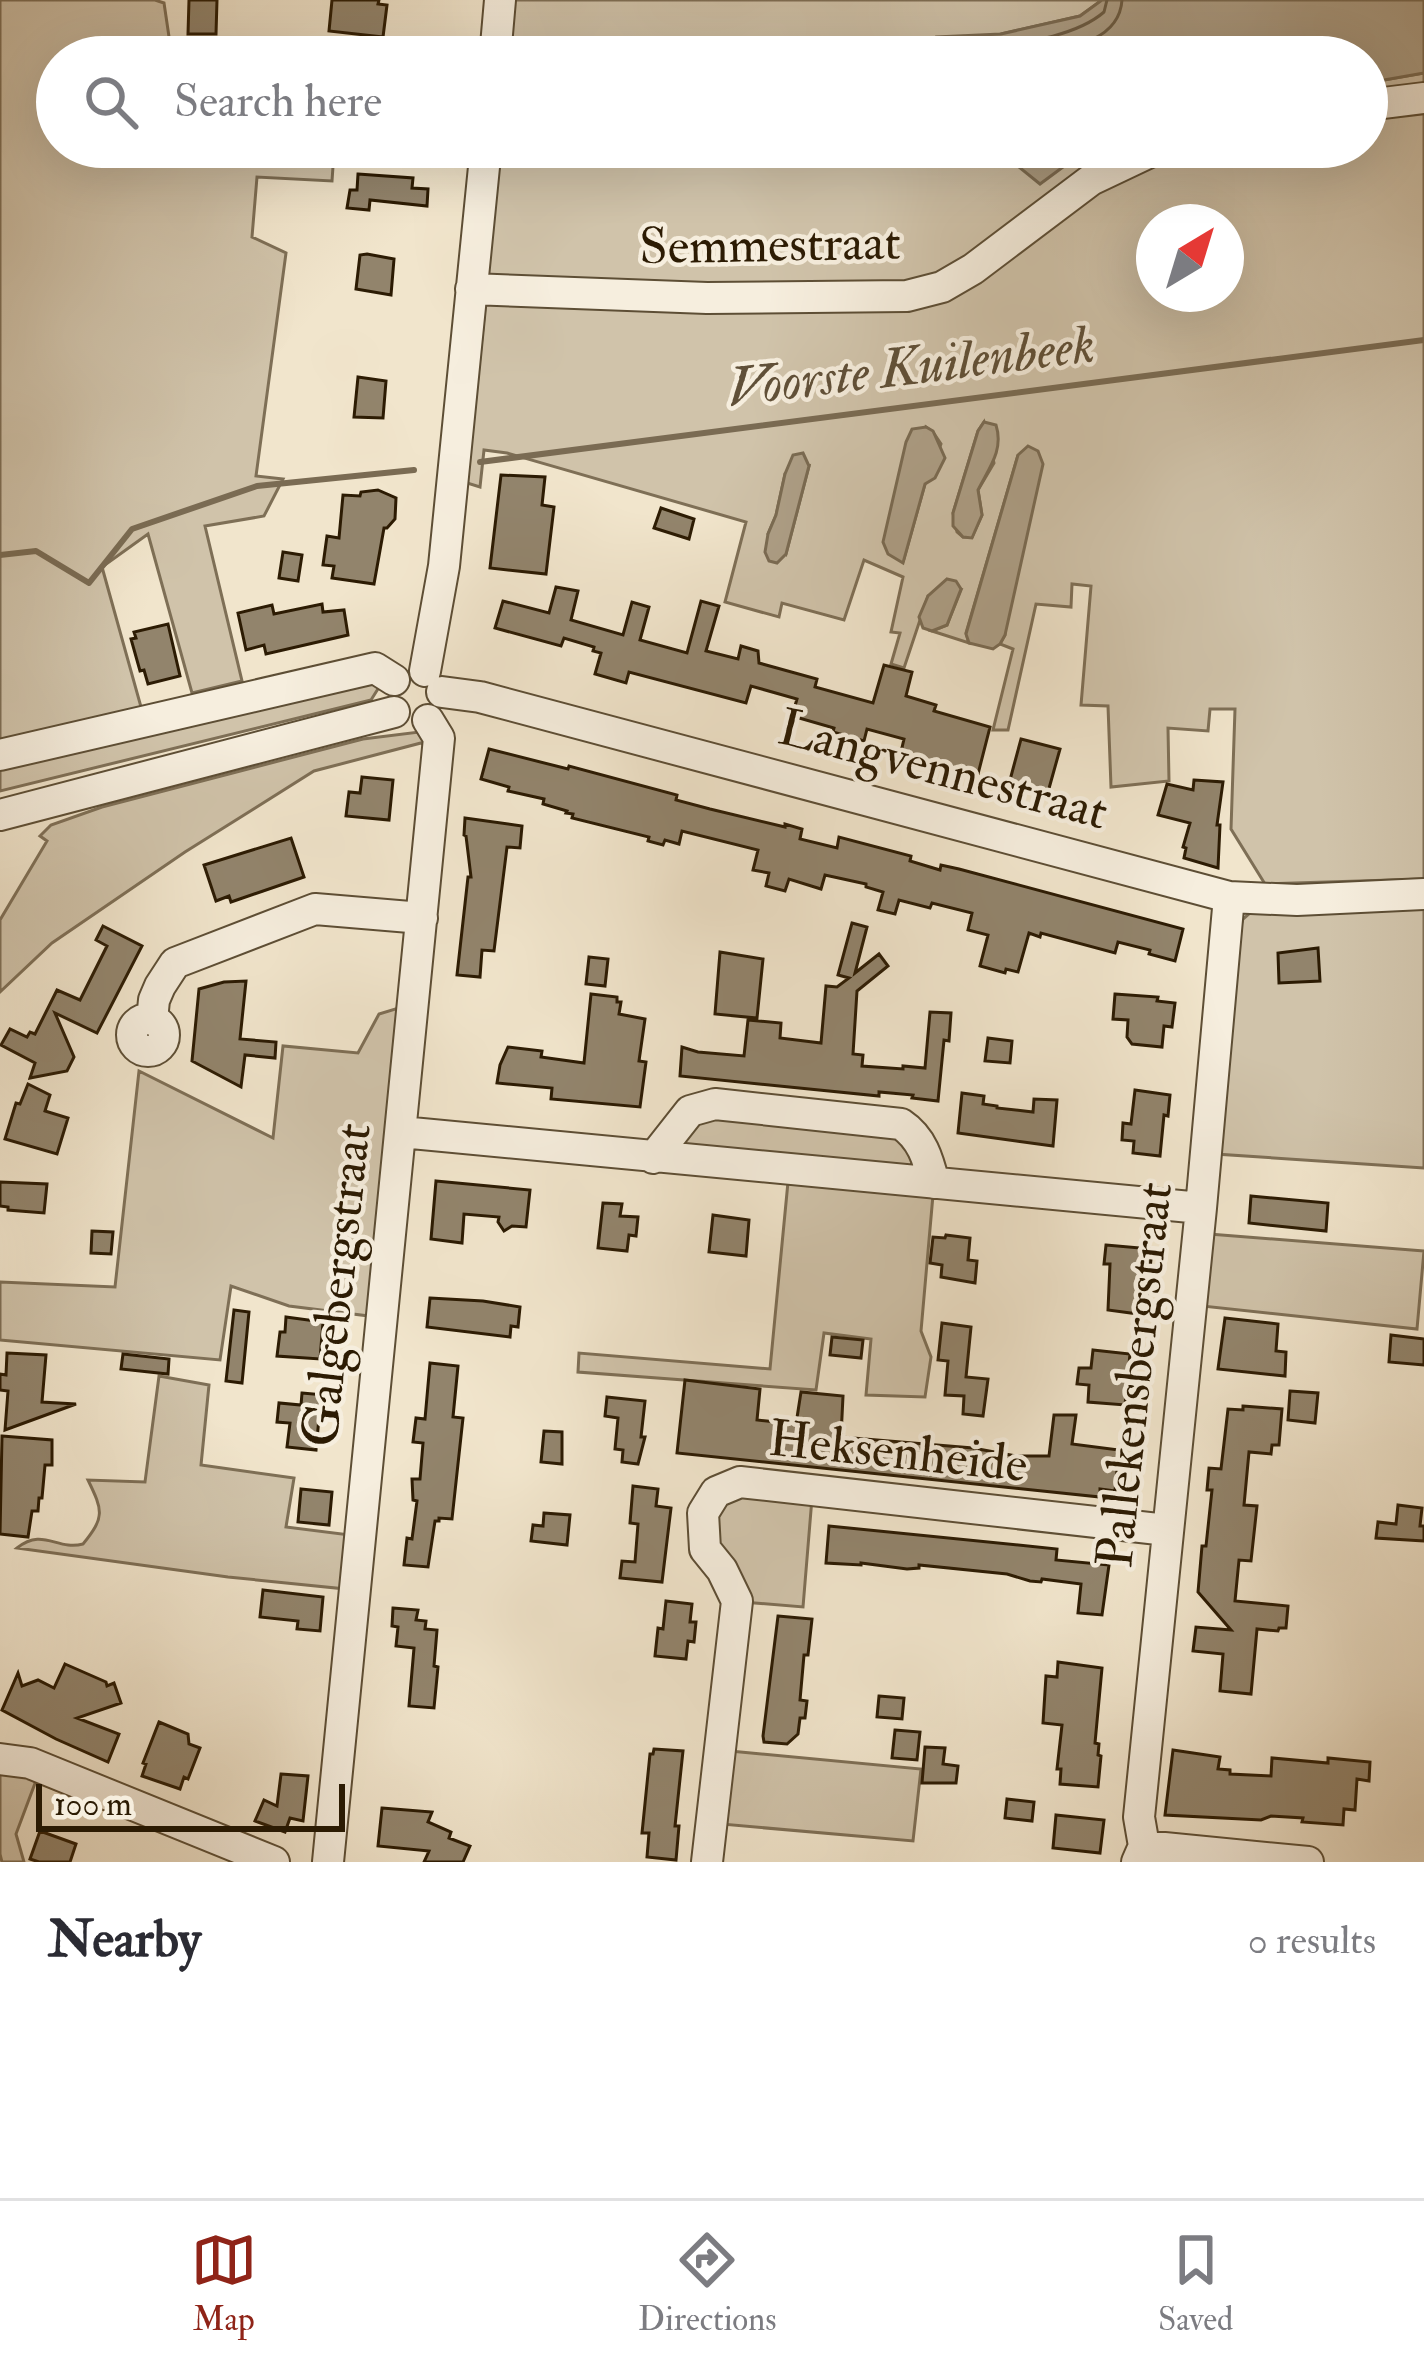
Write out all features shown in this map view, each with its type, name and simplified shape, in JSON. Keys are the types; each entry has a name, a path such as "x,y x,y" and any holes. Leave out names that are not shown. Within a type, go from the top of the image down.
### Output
{"street":[{"path":"497,36 500,0"},
{"path":"1388,102 1424,98"},
{"name":"Galgebergstraat","path":"328,1862 439,739 431,694 483,168"},
{"name":"Semmestraat","path":"471,289 707,298 907,296 942,286 973,269 1091,180 1116,168"},
{"path":"0,755 375,668 394,680"},
{"path":"413,670 431,694 409,722 394,712 388,696 394,680 413,670"},
{"name":"Langvennestraat","path":"431,694 480,697 1229,897 1297,900 1424,894"},
{"path":"0,815 394,712"},
{"name":"Pallekensbergstraat","path":"1140,1854 1139,1817 1229,897"},
{"path":"152,1020 154,1000 175,963 315,909 422,919"},
{"path":"653,1158 690,1111 715,1104 901,1124 920,1143 934,1183"},
{"path":"401,1132 1202,1208"},
{"name":"Heksenheide","path":"707,1862 736,1601 722,1570 705,1549 703,1513 716,1492 740,1482 1167,1530"},
{"path":"0,1759 30,1763 274,1862"},
{"path":"1140,1854 1308,1862"}],"shaded area":[{"path":"0,0 155,0 164,3 169,36 36,36 36,168 333,168 332,181 257,177 252,237 286,253 256,476 283,479 264,516 205,526 242,681 192,693 148,534 102,567 143,714 0,745"},
{"path":"510,0 1102,0 1080,16 995,36 506,36"},
{"path":"1424,73 1424,879 1265,884 1231,829 1235,709 1210,709 1208,731 1168,728 1169,781 1111,787 1108,706 1081,705 1091,586 1072,584 1071,607 1036,604 1008,730 993,730 1013,649 1000,644 1005,635 1018,455 966,633 969,643 932,631 947,625 961,590 928,596 904,668 891,664 900,633 891,632 903,577 864,560 844,620 782,603 779,617 725,602 746,522 507,453 484,450 480,487 467,483 496,168 1388,168 1388,79","holes":["984,422 994,463 978,490 982,515 972,537 963,537 957,532 953,513","926,427 941,444 903,562","809,466 786,554 768,534 785,474"]},
{"path":"373,677 381,684 371,700 0,791 0,762"},
{"path":"419,732 428,748 421,743 314,771 52,943 0,992 0,920 47,841 40,836 51,825 102,807 363,739"},
{"path":"1424,904 1424,1168 1216,1154 1243,919 1251,912"},
{"path":"405,1006 369,1316 289,1306 231,1286 220,1360 0,1340 0,1282 115,1287 139,1071 273,1138 283,1046 358,1053 379,1014"},
{"path":"697,1116 903,1134 921,1168 683,1153 677,1136"},
{"path":"788,1182 933,1195 921,1331 931,1357 925,1397 866,1395 871,1339 824,1333 816,1390 578,1372 579,1353 770,1369"},
{"path":"1209,1234 1424,1251 1417,1329 1202,1306"},
{"path":"159,1376 209,1385 201,1465 294,1478 286,1527 350,1535 346,1589 17,1548 42,1539 83,1544 99,1514 88,1480 145,1482"},
{"path":"733,1494 812,1498 803,1607 743,1602 712,1550 709,1516"},
{"path":"730,1751 921,1769 913,1841 721,1824"},
{"path":"0,1773 37,1778 16,1834 24,1862 2,1862"}],"water":[{"path":"1102,0 1424,0 1424,73 1388,79 1388,36 958,36 1001,34 1080,16"},
{"path":"1020,168 1062,168 1040,184"},
{"path":"984,422 996,425 997,451 978,490 982,515 972,538 963,537 953,526 953,513"},
{"path":"912,429 933,431 945,458 935,478 925,484 903,563 888,554 883,542 906,442"},
{"path":"1028,446 1038,451 1043,464 1005,635 993,649 969,643 966,634 1018,455"},
{"path":"803,453 809,466 786,554 777,563 769,561 765,552 768,534 785,474 793,455"},
{"path":"947,579 956,581 961,589 947,625 932,631 923,628 919,617 928,596"}],"building":[{"path":"189,0 217,0 216,34 188,34"},
{"path":"332,0 379,0 378,4 387,5 383,36 329,31"},
{"path":"358,174 413,178 412,188 428,189 427,206 370,200 369,210 347,208 350,190 357,190"},
{"path":"360,255 394,259 391,295 356,289"},
{"path":"358,377 386,381 383,418 354,417"},
{"path":"501,475 545,477 542,505 554,507 546,574 490,568"},
{"path":"378,490 396,498 395,519 384,528 374,584 332,578 334,566 323,565 327,536 339,538 343,495"},
{"path":"661,508 694,519 689,539 654,528"},
{"path":"283,552 302,555 298,581 279,578"},
{"path":"556,587 578,591 571,620 623,635 632,602 649,607 640,640 687,653 701,601 719,606 706,651 738,659 741,646 758,651 759,663 817,679 815,687 873,703 884,665 912,672 906,696 936,705 934,711 990,727 977,778 900,756 904,739 867,729 864,741 792,716 797,699 751,686 746,703 629,672 626,683 595,674 601,653 593,651 594,647 564,638 561,646 495,628 503,601 549,613"},
{"path":"322,604 323,612 344,610 348,635 266,654 264,645 246,650 238,613 272,605 274,614"},
{"path":"168,624 180,676 148,684 131,639 136,638 134,632"},
{"path":"1021,739 1060,749 1048,792 1010,780"},
{"path":"489,749 677,795 676,800 710,809 785,824 802,829 800,839 837,848 839,837 911,856 910,861 940,870 941,865 959,869 1183,929 1175,961 1118,942 1115,953 1029,933 1018,972 980,966 988,935 968,930 972,913 899,900 895,914 878,910 883,892 825,875 821,889 789,879 785,891 766,886 769,873 753,870 758,850 682,831 679,844 665,840 663,845 648,841 649,837 572,818 567,811 543,804 544,799 481,779"},
{"path":"362,777 393,780 389,820 346,816 349,792 360,793"},
{"path":"1194,780 1223,782 1218,868 1184,858 1190,823 1158,815 1167,784 1193,790"},
{"path":"465,818 522,826 520,848 507,847 494,951 482,950 480,977 457,975 471,877"},
{"path":"291,838 304,877 231,902 229,896 216,901 204,865"},
{"path":"852,923 867,927 855,973 879,954 888,966 857,991 853,1054 863,1055 862,1066 925,1068 930,1012 951,1013 938,1101 680,1076 682,1047 744,1056 748,1020 781,1023 780,1038 821,1043 826,986 837,987 849,978 838,975"},
{"path":"103,926 142,946 97,1033 55,1013 74,1057 67,1071 30,1078 35,1063 1,1045 10,1029 27,1037 30,1032 35,1034 57,990 80,1000 107,946 96,940"},
{"path":"1318,948 1320,981 1279,983 1278,953"},
{"path":"720,952 763,959 757,1018 715,1014"},
{"path":"589,957 608,959 605,986 586,984"},
{"path":"246,981 240,1039 276,1042 275,1058 245,1055 241,1087 192,1061 199,989"},
{"path":"591,994 617,997 619,1014 645,1019 639,1061 646,1062 640,1107 551,1099 552,1088 497,1083 508,1047 584,1063"},
{"path":"1115,994 1175,1003 1172,1027 1164,1026 1162,1047 1132,1044 1127,1037 1128,1020 1113,1019"},
{"path":"988,1038 1012,1041 1010,1063 985,1061"},
{"path":"28,1084 50,1095 45,1111 68,1118 57,1154 5,1139 16,1103 20,1104"},
{"path":"1135,1090 1170,1095 1160,1156 1133,1153 1134,1141 1122,1140 1123,1123 1131,1124"},
{"path":"962,1093 984,1096 983,1104 997,1108 1033,1112 1034,1099 1057,1100 1053,1146 958,1133"},
{"path":"436,1181 530,1190 526,1227 504,1231 499,1217 464,1214 462,1243 431,1239"},
{"path":"0,1182 47,1184 44,1213 0,1206"},
{"path":"1251,1196 1328,1203 1326,1231 1249,1223"},
{"path":"603,1203 622,1204 620,1216 638,1217 636,1236 629,1235 627,1251 598,1248"},
{"path":"713,1215 749,1220 746,1256 709,1252"},
{"path":"92,1231 113,1232 111,1254 91,1253"},
{"path":"933,1237 970,1238 968,1260 977,1261 975,1283 941,1277 942,1265 930,1263"},
{"path":"1106,1245 1152,1249 1146,1309 1138,1309 1138,1314 1108,1310"},
{"path":"430,1298 520,1307 518,1327 511,1326 510,1337 427,1327"},
{"path":"234,1310 249,1312 242,1383 226,1381"},
{"path":"286,1317 323,1322 320,1359 277,1356"},
{"path":"1225,1318 1278,1324 1276,1351 1286,1352 1285,1376 1218,1369"},
{"path":"942,1323 971,1327 966,1377 988,1379 983,1416 963,1414 964,1396 945,1395 948,1361 938,1360"},
{"path":"1391,1335 1424,1339 1424,1365 1389,1362"},
{"path":"832,1337 863,1340 861,1358 830,1355"},
{"path":"1093,1350 1130,1354 1125,1405 1088,1402 1089,1385 1077,1384 1079,1368 1091,1368"},
{"path":"7,1353 46,1355 42,1402 76,1404 5,1430 8,1391 0,1390 0,1374 6,1375"},
{"path":"123,1354 169,1359 168,1374 121,1369"},
{"path":"430,1363 458,1366 453,1417 463,1418 452,1519 435,1521 428,1567 404,1565 417,1501 413,1500 412,1479 420,1479 423,1443 413,1442 416,1418 425,1419"},
{"path":"685,1380 760,1389 757,1420 796,1424 801,1392 843,1396 841,1437 1016,1456 1049,1456 1054,1415 1076,1415 1072,1444 1119,1450 1115,1491 1100,1489 1100,1497 677,1453"},
{"path":"1290,1391 1318,1393 1315,1423 1288,1420"},
{"path":"302,1393 325,1395 316,1450 287,1447 290,1423 277,1422 279,1403 301,1405"},
{"path":"607,1397 645,1401 641,1437 645,1437 638,1464 622,1462 623,1450 615,1449 618,1418 605,1416"},
{"path":"1243,1406 1282,1409 1279,1445 1272,1445 1271,1454 1249,1452 1244,1505 1257,1506 1251,1561 1239,1560 1235,1601 1288,1606 1286,1628 1257,1629 1251,1694 1220,1691 1223,1654 1193,1651 1196,1627 1231,1630 1198,1592 1212,1490 1207,1490 1209,1468 1221,1469 1228,1409 1243,1410"},
{"path":"544,1431 562,1432 562,1464 541,1462"},
{"path":"2,1436 52,1440 52,1465 45,1465 42,1498 38,1511 32,1511 28,1537 0,1534"},
{"path":"633,1486 658,1489 656,1506 671,1508 662,1582 620,1578 622,1561 635,1562 638,1524 630,1523"},
{"path":"301,1489 332,1492 329,1525 298,1522"},
{"path":"1398,1505 1422,1508 1424,1541 1376,1538 1378,1522 1396,1524"},
{"path":"544,1513 570,1515 567,1545 531,1541 533,1525 543,1526"},
{"path":"829,1526 1057,1549 1056,1560 1109,1565 1102,1615 1078,1613 1081,1584 919,1565 907,1569 826,1563"},
{"path":"263,1590 323,1597 320,1631 297,1629 298,1621 260,1617"},
{"path":"666,1601 692,1604 694,1642 688,1641 686,1659 655,1656"},
{"path":"393,1608 418,1610 416,1620 426,1621 425,1629 437,1630 434,1708 409,1706 414,1648 396,1646"},
{"path":"778,1616 812,1619 800,1700 807,1701 805,1718 800,1718 798,1734 787,1744 764,1742 763,1736"},
{"path":"1058,1662 1102,1668 1095,1743 1101,1756 1098,1787 1060,1784 1062,1725 1043,1723 1046,1676 1057,1677"},
{"path":"65,1664 107,1686 114,1683 121,1703 77,1718 119,1734 108,1762 2,1710 18,1673 22,1686 38,1680 54,1688"},
{"path":"879,1696 904,1698 902,1719 877,1717"},
{"path":"159,1722 188,1734 189,1744 200,1748 180,1789 142,1776"},
{"path":"895,1730 920,1732 917,1760 892,1758"},
{"path":"925,1747 945,1748 943,1764 958,1766 956,1783 922,1783"},
{"path":"654,1749 683,1751 676,1860 647,1857 649,1833 642,1833"},
{"path":"1173,1750 1220,1757 1218,1769 1230,1770 1230,1774 1271,1776 1272,1758 1370,1762 1369,1781 1357,1779 1355,1810 1344,1809 1343,1825 1271,1816 1261,1820 1165,1815"},
{"path":"281,1774 308,1776 303,1821 290,1818 285,1832 255,1821 264,1800 277,1806"},
{"path":"1007,1799 1034,1802 1032,1821 1005,1818"},
{"path":"382,1808 432,1812 428,1822 470,1846 463,1862 424,1862 429,1851 378,1846"},
{"path":"1056,1815 1104,1820 1100,1853 1053,1848"},
{"path":"40,1831 76,1844 70,1862 30,1859"}],"waterway":[{"name":"Voorste Kuilenbeek","path":"480,462 1424,340"},
{"name":"Voorste Kuilenbeek","path":"0,555 36,551 89,583 132,529 257,486 414,470"}]}
